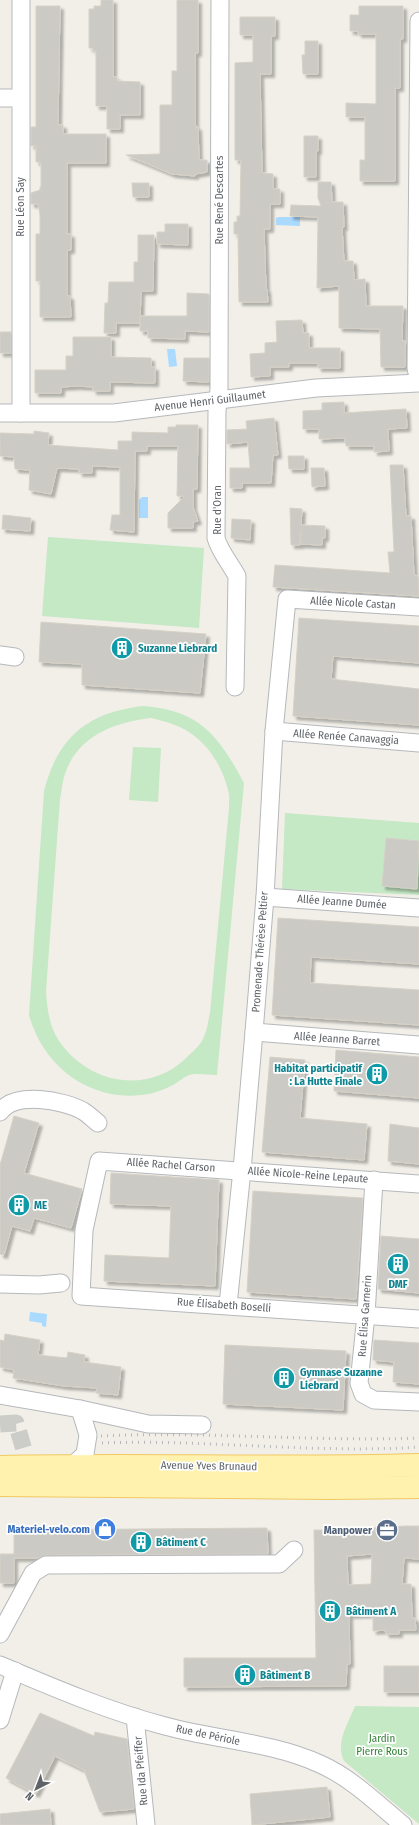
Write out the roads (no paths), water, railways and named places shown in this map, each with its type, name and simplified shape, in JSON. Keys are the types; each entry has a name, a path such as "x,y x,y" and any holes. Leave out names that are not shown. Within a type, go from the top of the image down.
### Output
{"main road":[{"name":"Avenue Yves Brunaud","path":"0,1467 26,1460 73,1465 329,1468 419,1466"},
{"name":"Avenue Yves Brunaud","path":"0,1485 329,1488 419,1486"}],"street":[{"name":"Rue Léon Say","path":"20,0 21,413"},
{"name":"Rue René Descartes","path":"218,400 220,0"},
{"path":"419,21 416,368 419,382"},
{"path":"0,98 20,98"},
{"name":"Avenue Henri Guillaumet","path":"0,413 114,413 316,388 419,382"},
{"name":"Rue d'Oran","path":"218,400 216,538 219,549 229,561 237,576 235,687"},
{"name":"Allée Nicole Castan","path":"287,599 419,607"},
{"name":"Promenade Thérèse Peltier","path":"228,1305 254,1032 265,896 274,731 287,599"},
{"name":"Allée Renée Canavaggia","path":"274,731 419,743"},
{"name":"Allée Jeanne Dumée","path":"265,896 419,908"},
{"name":"Allée Jeanne Barret","path":"254,1032 419,1045"},
{"path":"0,1112 4,1107 27,1098 54,1101 83,1111 98,1123"},
{"name":"Allée Rachel Carson","path":"82,1296 84,1230 100,1161 242,1170"},
{"name":"Allée Nicole-Reine Lepaute","path":"242,1170 419,1184"},
{"name":"Rue Élisa Garnerin","path":"374,1180 366,1315 359,1383 363,1394 374,1400 419,1402"},
{"path":"0,1284 39,1285 61,1283"},
{"name":"Rue Élisabeth Boselli","path":"82,1296 419,1318"},
{"path":"0,1395 80,1409 148,1424 202,1425"},
{"path":"73,1465 85,1454 88,1434 80,1409"},
{"path":"0,1634 33,1573 46,1565 279,1564 294,1550"},
{"path":"0,1720 7,1668"},
{"name":"Rue de Périole","path":"7,1668 54,1688 165,1726 297,1755 321,1764 338,1773 403,1825"},
{"name":"Rue Ida Pfeiffer","path":"136,1717 146,1825"}],"water":[{"path":"300,217 300,226 276,225 276,218"},
{"path":"167,349 175,349 177,366 169,367"},
{"path":"142,497 148,497 148,518 139,518 139,500"},
{"path":"30,1312 47,1314 46,1327 42,1326 42,1323 29,1321"}],"tunnel":[{"path":"0,1424 16,1423 25,1453"}],"railway":[{"path":"101,1436 180,1435 340,1439 419,1438"},
{"path":"102,1443 181,1443 340,1449 419,1447"}],"place":[{"name":"Suzanne Liebrard","path":"122,648"},
{"name":"Habitat participatif : La Hutte Finale","path":"377,1074"},
{"name":"ME","path":"19,1205"},
{"name":"DMF","path":"398,1264"},
{"name":"Gymnase Suzanne Liebrard","path":"284,1378"},
{"name":"Materiel-velo.com","path":"105,1529"},
{"name":"Manpower","path":"387,1530"},
{"name":"Bâtiment C","path":"141,1542"},
{"name":"Bâtiment A","path":"330,1611"},
{"name":"Bâtiment B","path":"245,1675"}],"park label":[{"name":"Jardin Pierre Rous","path":"382,1744"}]}
